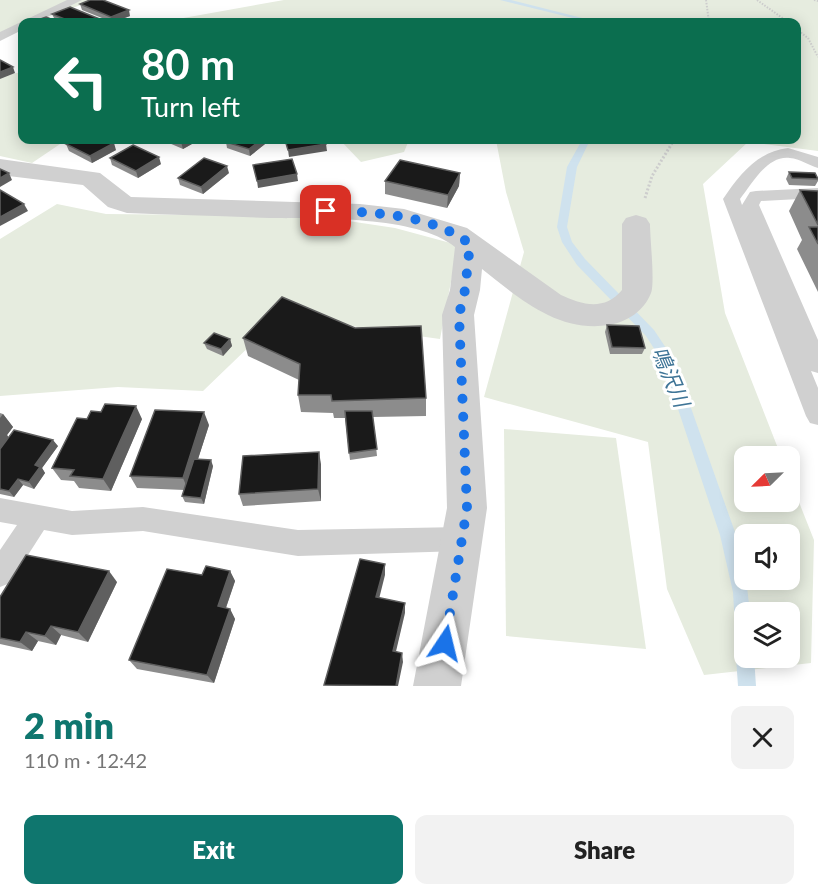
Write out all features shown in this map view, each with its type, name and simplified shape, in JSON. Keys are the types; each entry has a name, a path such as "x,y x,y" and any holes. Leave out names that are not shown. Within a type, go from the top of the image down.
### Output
{"street":[{"path":"0,167 91,178 117,201 127,205 360,212 404,217 457,234 520,283 550,303 572,313 594,316 614,313 630,302 637,291 636,224"},
{"path":"445,685 467,508 459,315 465,290 470,244"}],"lane":[{"path":"37,18 76,0"},
{"path":"0,37 18,28"},
{"path":"818,163 810,158 789,154 772,155 763,159 731,199 818,416"},
{"path":"818,194 766,194 756,196 750,205 818,365"},
{"path":"0,510 72,523 143,519 298,543 462,538"},
{"path":"0,574 38,516"}],"path":[{"path":"706,0 708,18"},
{"path":"757,0 782,18"},
{"path":"814,0 818,1"},
{"path":"801,33 808,38 818,57"},
{"path":"636,224 652,176 672,144"}],"shaded area":[{"path":"0,0 95,0 44,18 18,18 18,30 0,39"},
{"path":"284,0 818,0 818,151 764,144 801,144 801,18 183,18"},
{"path":"18,73 18,144 60,144 32,163 0,156 0,76"},
{"path":"344,144 407,144 404,152 361,162"},
{"path":"497,144 746,144 703,184 725,313 777,446 734,446 734,512 800,512 800,505 814,540 811,663 800,664 800,602 734,602 734,668 766,668 704,675 667,589 648,442 484,397 524,252 506,192"},
{"path":"57,204 106,214 315,216 395,228 458,245 440,339 368,329 284,313 203,391 118,387 0,396 0,239"},
{"path":"504,429 616,438 646,649 506,636"}],"building":[{"path":"90,0 103,0 129,10 111,17 80,4"},
{"path":"70,7 97,18 62,18 52,14"},
{"path":"0,60 13,67 0,72"},
{"path":"66,144 112,144 90,156"},
{"path":"233,144 256,144 249,149"},
{"path":"286,144 326,144 288,150"},
{"path":"133,145 159,157 136,171 110,158"},
{"path":"204,158 227,166 201,187 178,178"},
{"path":"292,159 297,174 257,181 253,165"},
{"path":"400,160 460,173 448,195 385,181"},
{"path":"0,169 9,173 0,178"},
{"path":"789,172 815,173 818,179 792,178"},
{"path":"0,190 24,204 0,217"},
{"path":"800,190 818,191 818,225"},
{"path":"809,227 818,227 818,244"},
{"path":"282,297 355,328 421,326 426,398 332,401 331,395 298,395 300,364 243,338"},
{"path":"607,325 639,326 645,348 612,347"},
{"path":"214,333 230,339 221,349 204,343"},
{"path":"105,404 136,406 103,479 70,476 74,470 52,468 77,418 87,419 91,411 101,412"},
{"path":"155,410 204,412 183,478 130,476"},
{"path":"345,411 372,411 377,449 349,453"},
{"path":"14,430 53,440 35,465 40,467 29,482 18,479 9,491 0,489 0,449"},
{"path":"319,452 318,489 239,494 243,456"},
{"path":"194,459 211,460 201,498 182,496"},
{"path":"26,555 109,571 78,632 51,626 45,636 26,632 20,642 0,638 0,597"},
{"path":"360,559 385,564 376,597 405,603 393,651 402,653 396,686 324,685"},
{"path":"206,566 230,571 218,606 230,609 207,675 129,660 167,569 202,575"}],"waterway":[{"name":"鳴沢川","path":"503,0 578,18"},
{"name":"鳴沢川","path":"584,144 572,167 562,227 567,242 581,262 650,333 668,360 728,535 742,602"},
{"name":"鳴沢川","path":"746,668 747,686"}],"route":[{"path":"326,211 404,217 457,234 470,244 465,290 459,315 467,508 445,643"}]}
